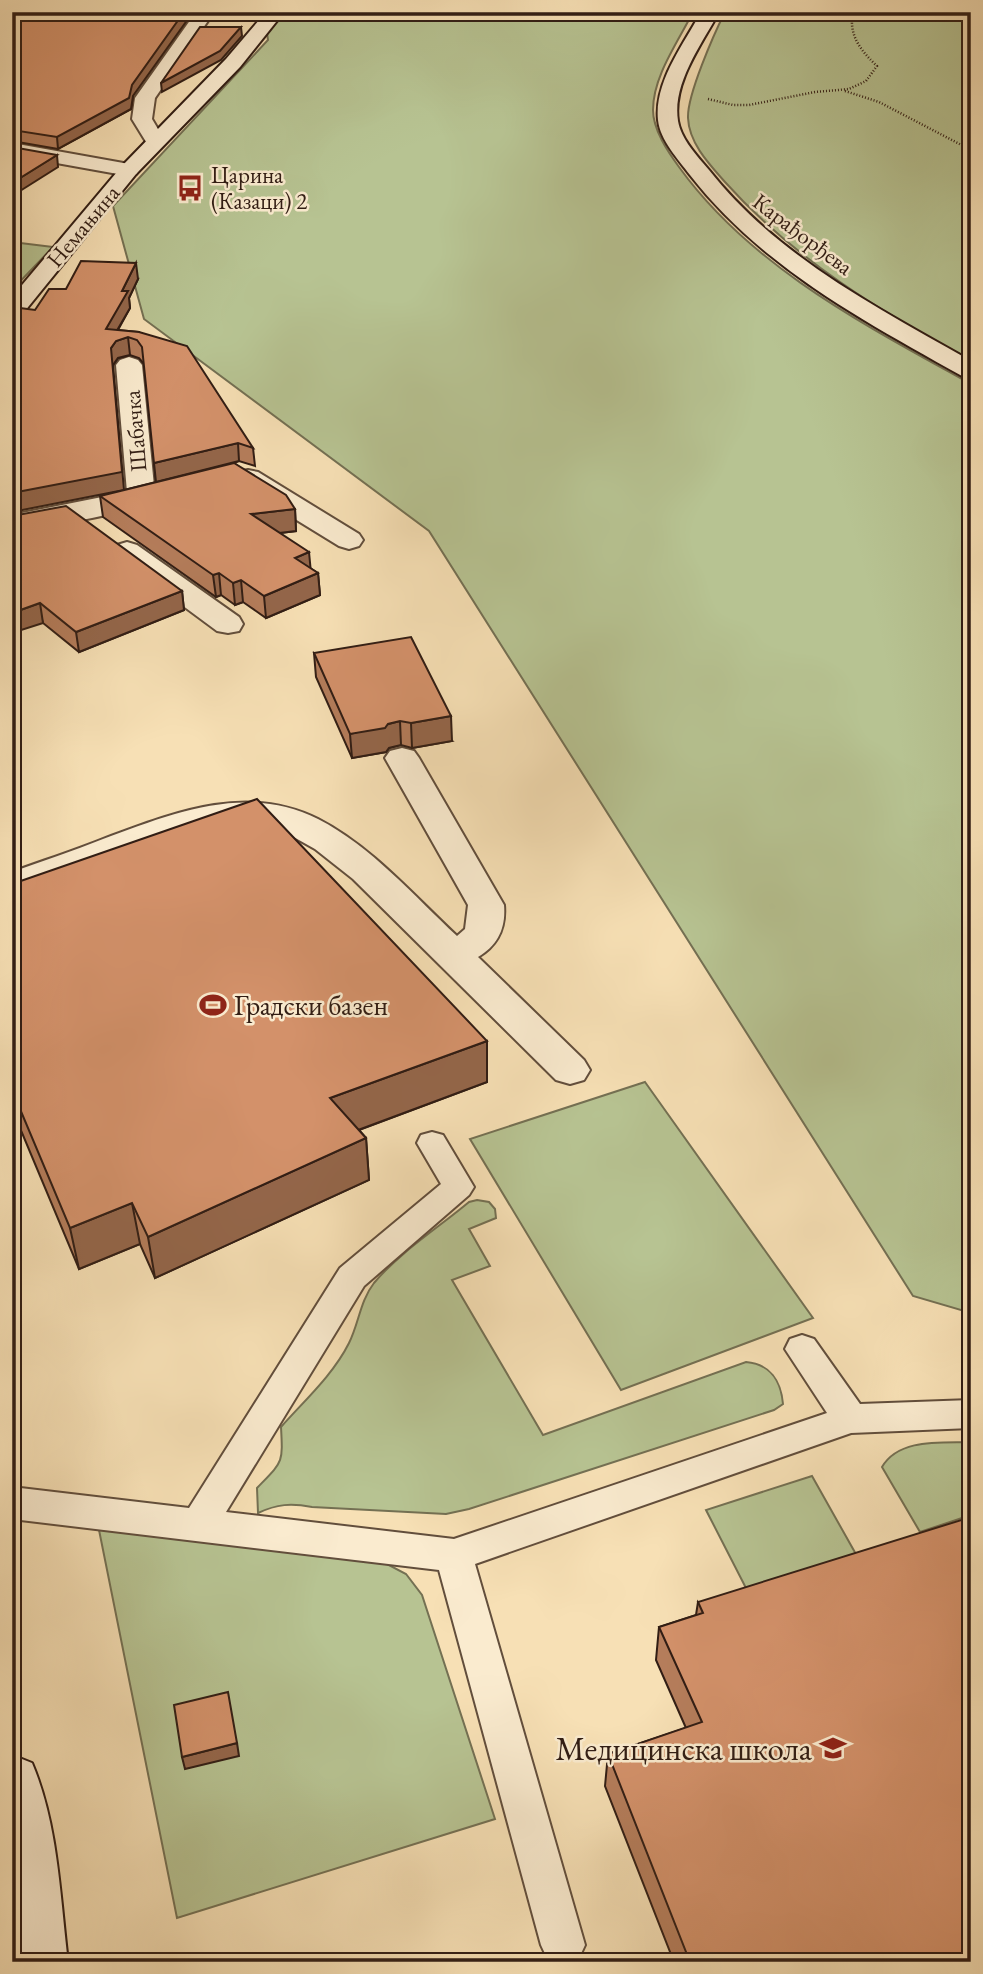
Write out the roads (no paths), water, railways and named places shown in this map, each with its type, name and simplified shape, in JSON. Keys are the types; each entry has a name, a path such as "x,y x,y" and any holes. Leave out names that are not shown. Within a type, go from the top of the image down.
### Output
{"street":[{"path":"155,141 142,119 145,98 205,12"},
{"name":"Немањина","path":"12,312 129,170 233,63 275,12"},
{"name":"Карађорђева","path":"710,12 670,92 668,121 675,138 727,208 772,249 858,307 971,370"},
{"path":"12,149 129,170"},
{"name":"Шабачка","path":"129,365 141,498"},
{"path":"227,476 240,472 349,540"},
{"path":"12,524 75,513 178,488"},
{"path":"75,513 228,624"},
{"path":"402,758 486,905 488,923 482,934 470,946 453,954"},
{"path":"12,885 204,816 249,812 306,827 372,878 570,1070"},
{"path":"12,1782 20,1861 38,1962"}],"lane":[{"path":"198,1524 352,1277 458,1187 432,1143"},
{"path":"802,1349 851,1419"},
{"path":"12,1503 454,1555 851,1419 971,1414"},
{"path":"454,1555 563,1945"}],"place":[{"name":"Царина (Казаци) 2","path":"190,188"},
{"name":"Градски базен","path":"213,1005"},
{"name":"Медицинска школа","path":"833,1748"}]}
